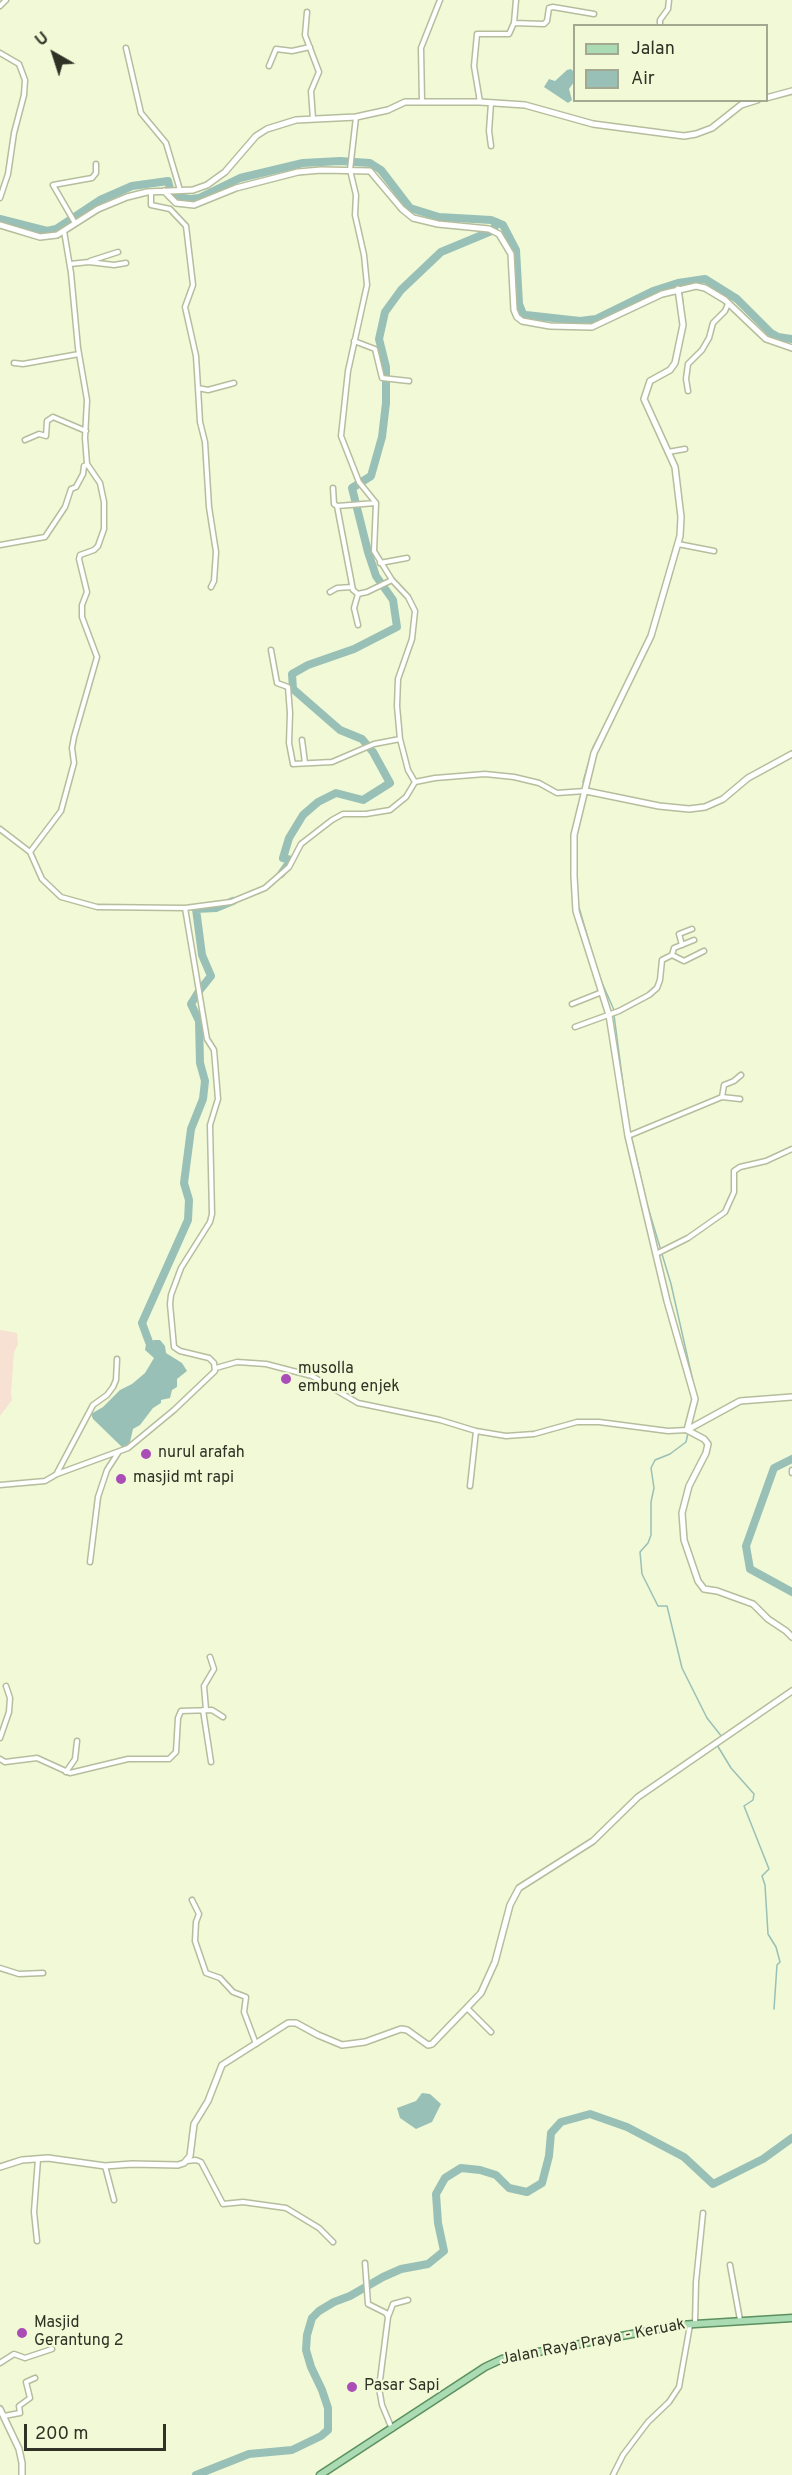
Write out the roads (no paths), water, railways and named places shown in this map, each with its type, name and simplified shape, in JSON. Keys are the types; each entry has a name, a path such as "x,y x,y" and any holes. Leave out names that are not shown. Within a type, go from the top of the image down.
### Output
{"main road":[{"name":"Jalan Raya Praya - Keruak","path":"320,2475 485,2367 502,2359 648,2330 740,2320 792,2318"}],"street":[{"path":"0,6 6,0"},
{"path":"422,102 422,48 440,0"},
{"path":"480,102 474,66 476,34 509,34 514,23 516,0"},
{"path":"660,24 660,20 668,9 669,0"},
{"path":"514,23 543,24 547,21 549,8 553,6 594,14"},
{"path":"307,12 305,35 319,72 311,91 313,120"},
{"path":"269,66 276,49 292,51 310,46"},
{"path":"126,48 141,113 166,143 176,191"},
{"path":"0,53 19,64 25,80 8,174 0,198"},
{"path":"768,97 792,91"},
{"path":"0,225 40,237 53,236 110,203 127,197 151,192 200,188 217,179 256,136 267,129 296,120 356,117 388,110 405,102 491,102 540,108 600,126 684,136 712,128 741,103"},
{"path":"491,102 489,131 491,146"},
{"path":"356,117 350,164 356,195 355,215 367,279 346,385 341,436 360,482 376,503 373,546 380,563 408,597 415,611 412,639 398,679 400,739 408,770 415,782"},
{"path":"75,222 53,185 92,177 96,173 96,164"},
{"path":"164,191 180,205 194,205 236,188 291,174 350,164 372,171 402,210 413,218 438,224 489,229 499,234 511,254 515,313 526,323 592,327 662,294 700,286 728,303 766,339 792,348"},
{"path":"151,192 151,205 170,209 186,226 193,285 186,307 196,356 200,422 205,442 209,507 216,552 214,581 211,587"},
{"path":"30,852 61,812 74,762 72,748 83,700 97,657 82,617 82,605 87,592 79,559 80,555 98,546 104,529 104,502 100,483 87,465 87,400 64,231"},
{"path":"89,262 118,252"},
{"path":"70,264 126,263"},
{"path":"678,289 683,325 675,363 670,370 650,381 644,396 645,404 675,467 681,518 678,544 651,636 594,753 574,835 575,900 579,919 610,1014 630,1135 661,1252 695,1399 687,1430"},
{"path":"688,391 686,379 688,364 702,350 709,338 711,326 725,311 728,303"},
{"path":"354,341 374,348 381,377 389,380 409,381"},
{"path":"14,363 23,364 79,354"},
{"path":"198,388 208,390 234,383"},
{"path":"25,440 39,434 46,436 47,421 53,417 86,431"},
{"path":"668,452 685,449"},
{"path":"0,545 45,537 57,515 65,507 71,489 76,487 83,474 83,467 87,465"},
{"path":"333,488 334,504 337,506 352,587 358,594"},
{"path":"337,506 376,503"},
{"path":"678,544 714,551"},
{"path":"380,563 407,558"},
{"path":"358,594 376,589 392,580"},
{"path":"330,592 337,588 352,587"},
{"path":"358,594 354,608 358,625"},
{"path":"271,650 278,684 288,687 289,743 293,764 332,762 374,744 400,739"},
{"path":"302,741 305,763"},
{"path":"0,829 30,852 42,879 61,897 97,907 185,908 231,902 266,888 289,867 301,844 332,820 343,814 366,814 390,810 406,797 415,782 485,774 539,783 556,793 586,791 659,806 689,809 705,807 723,800 748,778 792,754"},
{"path":"185,908 207,1039 214,1050 218,1099 210,1125 212,1214 181,1268 170,1304 174,1347 180,1351 209,1358 216,1368"},
{"path":"682,945 679,934 692,929"},
{"path":"672,955 673,948 694,940"},
{"path":"672,955 684,961 704,951"},
{"path":"575,1027 639,1002 654,991 660,980 662,960 672,955"},
{"path":"572,1005 603,992"},
{"path":"722,1097 724,1085 741,1075"},
{"path":"630,1135 722,1097 740,1099"},
{"path":"661,1252 725,1212 734,1192 733,1173 736,1169 766,1161 792,1149"},
{"path":"57,1474 93,1405 107,1395 113,1387 116,1380 117,1359"},
{"path":"0,1485 36,1483 130,1447 147,1434 216,1368 246,1361 312,1376 358,1403 440,1420 476,1431 512,1436 534,1434 572,1422 598,1422 663,1431 687,1430 740,1401 792,1397"},
{"path":"687,1430 704,1439 708,1444 689,1486 682,1513 684,1540 698,1581 704,1589 717,1590 753,1604 792,1637"},
{"path":"470,1486 476,1431"},
{"path":"90,1562 98,1497 107,1470 118,1452"},
{"path":"210,1657 214,1669 204,1686 204,1710 211,1762"},
{"path":"0,1738 10,1704 6,1686"},
{"path":"187,2161 190,2156 194,2124 208,2101 220,2068 284,2025 293,2023 342,2044 365,2043 404,2030 430,2045 468,2009 481,1993 491,1971 510,1905 519,1888 593,1840 638,1797 792,1692"},
{"path":"0,1759 5,1762 37,1758 70,1773 128,1759 171,1758 176,1752 179,1713 184,1710 215,1711 223,1717"},
{"path":"66,1772 75,1759 77,1741"},
{"path":"192,1900 200,1914 196,1920 195,1941 206,1973 220,1978 233,1992 246,1997 244,2012 256,2044"},
{"path":"0,1968 19,1974 43,1973"},
{"path":"468,2009 491,2032"},
{"path":"0,2167 39,2158 105,2166 178,2165 196,2160 201,2162 223,2204 243,2202 286,2208 319,2228 333,2242"},
{"path":"37,2241 34,2212 39,2158"},
{"path":"105,2166 114,2200"},
{"path":"613,2475 623,2455 648,2422 669,2402 679,2387 692,2324 703,2213"},
{"path":"365,2263 368,2304 386,2313 388,2317"},
{"path":"730,2265 740,2320"},
{"path":"393,2429 383,2411 379,2388 388,2317 393,2304 408,2300"},
{"path":"0,2363 14,2355 25,2358 52,2349"},
{"path":"4,2416 20,2413 19,2406 30,2398 26,2382 35,2378"},
{"path":"0,2409 19,2449 22,2475"}],"water":[{"path":"567,70 573,71 573,83 569,89 572,100 568,103 544,87 549,79 555,81"},
{"path":"160,1340 165,1346 166,1353 182,1363 187,1371 177,1379 177,1387 172,1390 170,1398 161,1400 161,1403 153,1408 140,1425 133,1429 130,1442 123,1448 93,1419 91,1414 145,1373 154,1358 145,1350 146,1344"},
{"path":"422,2093 430,2094 441,2104 432,2122 416,2129 400,2118 397,2108 416,2101"}],"waterway":[{"path":"0,219 47,231 56,229 100,200 132,186 168,181 172,196 190,199 199,198 240,178 303,163 340,161 370,163 381,170 410,208 439,217 491,220 503,225 516,250 519,304 523,314 580,321 596,319 653,291 678,283 705,279 737,299 771,333 778,337 792,339"},
{"path":"281,874 291,860 283,858 289,838 303,815 318,802 336,793 363,800 390,783 373,752 362,739 340,730 293,689 292,674 308,665 354,649 397,627 393,600 376,576 352,488 371,476 382,437 386,403 386,367 379,339 385,312 401,290 441,252 494,230 496,222"},
{"path":"682,293 683,303"},
{"path":"669,447 676,464"},
{"path":"668,588 678,552"},
{"path":"585,785 583,782 593,747 603,728"},
{"path":"149,1342 142,1323 188,1220 189,1200 184,1183 191,1129 203,1099 205,1081 200,1063 199,1021 191,1004 211,976 202,955 196,909 216,908 233,901"},
{"path":"578,904 592,952"},
{"path":"599,976 614,1010"},
{"path":"614,1015 627,1114"},
{"path":"630,1131 647,1204 671,1284 697,1399"},
{"path":"688,1433 686,1442 670,1454 655,1460 651,1468 654,1488 651,1502 651,1535 648,1543 640,1552 642,1574 658,1606 667,1606 682,1668 707,1718 722,1737"},
{"path":"792,1459 774,1468 746,1546 750,1569 792,1592"},
{"path":"717,1745 731,1768 754,1794 753,1800 744,1806 769,1869 762,1876 765,1885 768,1934 776,1947 780,1962 777,1965 774,2009"},
{"path":"196,2475 249,2454 292,2450 321,2436 328,2430 328,2408 306,2350 312,2318 334,2302 350,2296 383,2277 401,2269 428,2264 444,2251 438,2223 436,2194 445,2178 461,2168 496,2175 509,2188 527,2192 542,2183 549,2156 551,2133 561,2122 590,2114 627,2127 684,2157 713,2184 763,2159 792,2138"}],"place":[{"name":"musolla embung enjek","path":"286,1379"},
{"name":"nurul arafah","path":"146,1454"},
{"name":"masjid mt rapi","path":"121,1479"},
{"name":"Masjid Gerantung 2","path":"22,2333"},
{"name":"Pasar Sapi","path":"352,2387"}]}
